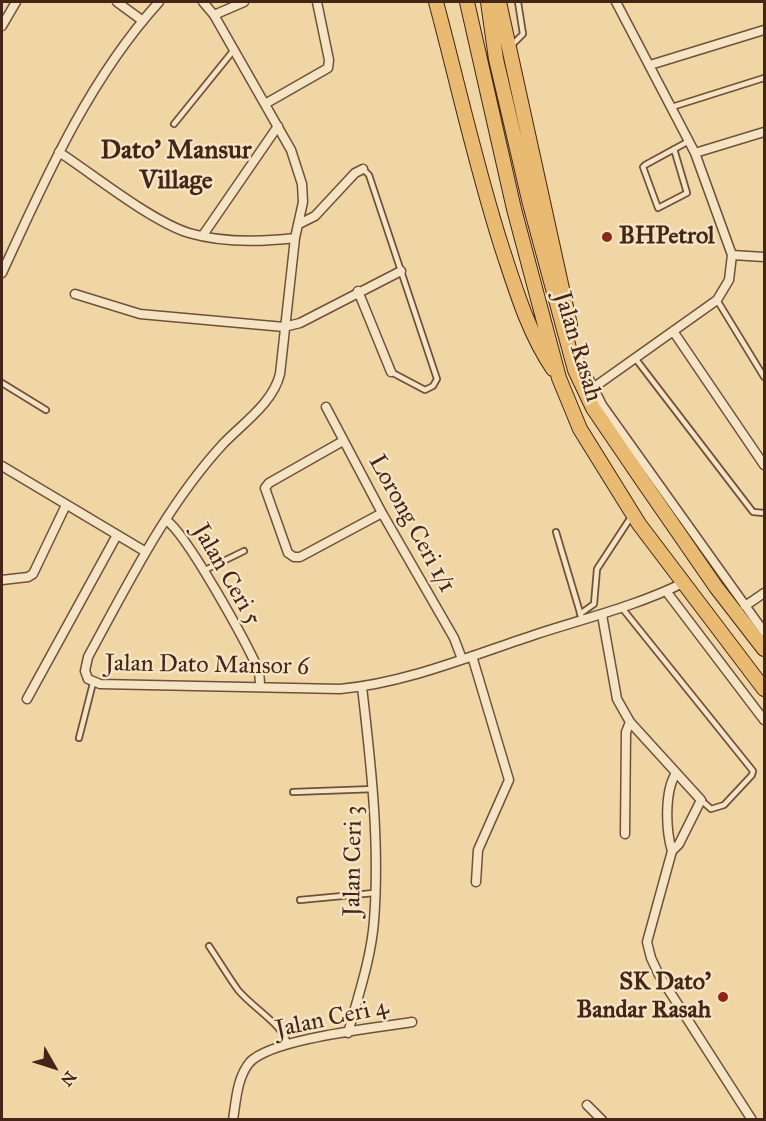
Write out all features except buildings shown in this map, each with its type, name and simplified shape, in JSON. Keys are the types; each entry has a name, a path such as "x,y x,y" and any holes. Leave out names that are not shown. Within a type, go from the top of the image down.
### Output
{"highway":[{"path":"436,2 482,186 518,297 536,344 559,378"},
{"name":"Jalan Rasah","path":"488,2 496,59 557,309 575,370 593,408 716,587 765,649"},
{"path":"499,2 577,355 593,408"},
{"name":"Jalan Rasah","path":"467,4 514,209 559,378 580,429 632,514 765,689"}],"street":[{"path":"2,26 16,2"},
{"path":"117,2 143,21"},
{"path":"2,273 68,134 143,21 159,2"},
{"name":"Jalan Dato Mansor 6","path":"203,2 214,15 296,158 302,184 303,202 284,327 280,374 274,392 219,449 166,520 88,657 85,671 88,679 93,683 362,687 472,656 581,617 602,615 683,583"},
{"path":"214,15 244,2"},
{"path":"265,104 328,68 329,60 317,2"},
{"path":"593,388 717,300 729,280 732,255 695,153 616,2"},
{"path":"650,65 765,30"},
{"path":"203,235 278,126"},
{"path":"695,153 765,132"},
{"path":"59,152 167,224 203,235 265,241 296,238"},
{"path":"298,224 315,216 355,173 363,169"},
{"path":"732,255 765,257"},
{"path":"75,294 140,315 284,327 300,323 358,291 401,271"},
{"path":"358,291 387,367 391,372"},
{"path":"673,331 765,465"},
{"path":"577,355 608,414 765,632"},
{"name":"Lorong Ceri 1/1","path":"326,407 382,513 453,638 462,659"},
{"path":"343,441 269,483 265,488 288,553 294,557 300,557 382,513"},
{"path":"2,465 146,552"},
{"path":"2,580 28,578 33,574 66,505"},
{"name":"Jalan Ceri 5","path":"166,520 181,534 203,571 257,669 260,687"},
{"path":"27,699 117,535"},
{"path":"666,591 765,720"},
{"path":"745,606 765,593"},
{"path":"602,615 617,699 630,722 701,800 679,844 672,851 649,928 648,951 659,975 752,1119"},
{"path":"472,656 509,780 478,850 476,882"},
{"name":"Jalan Ceri 3","path":"348,1033 367,968 374,921 374,789 362,687"},
{"path":"625,834 626,732 630,722"},
{"path":"672,851 668,838 669,793 676,773"},
{"name":"Jalan Ceri 4","path":"233,1119 240,1079 257,1057 289,1045 412,1022"},
{"path":"587,1105 602,1119"}],"lane":[{"path":"509,47 523,34 518,2"},
{"path":"174,124 233,51"},
{"path":"672,107 765,78"},
{"path":"674,148 687,193 658,208 643,167 674,148 689,141"},
{"path":"363,169 369,175 437,379 433,386 425,390 391,372"},
{"path":"717,300 765,376"},
{"path":"635,358 753,512 765,513"},
{"path":"2,382 46,410"},
{"path":"556,532 581,617 594,604 597,569 632,514"},
{"path":"203,571 244,551"},
{"path":"622,608 753,771 752,775 720,808 711,809 701,800"},
{"path":"79,738 93,683"},
{"path":"292,792 374,789"},
{"path":"300,900 374,893"},
{"path":"209,946 239,990 256,1010 284,1032 289,1045"}],"place":[{"name":"BHPetrol","path":"607,237"},
{"name":"SK Dato' Bandar Rasah","path":"723,997"}],"district":[{"name":"Dato' Mansur Village","path":"176,167"}]}
